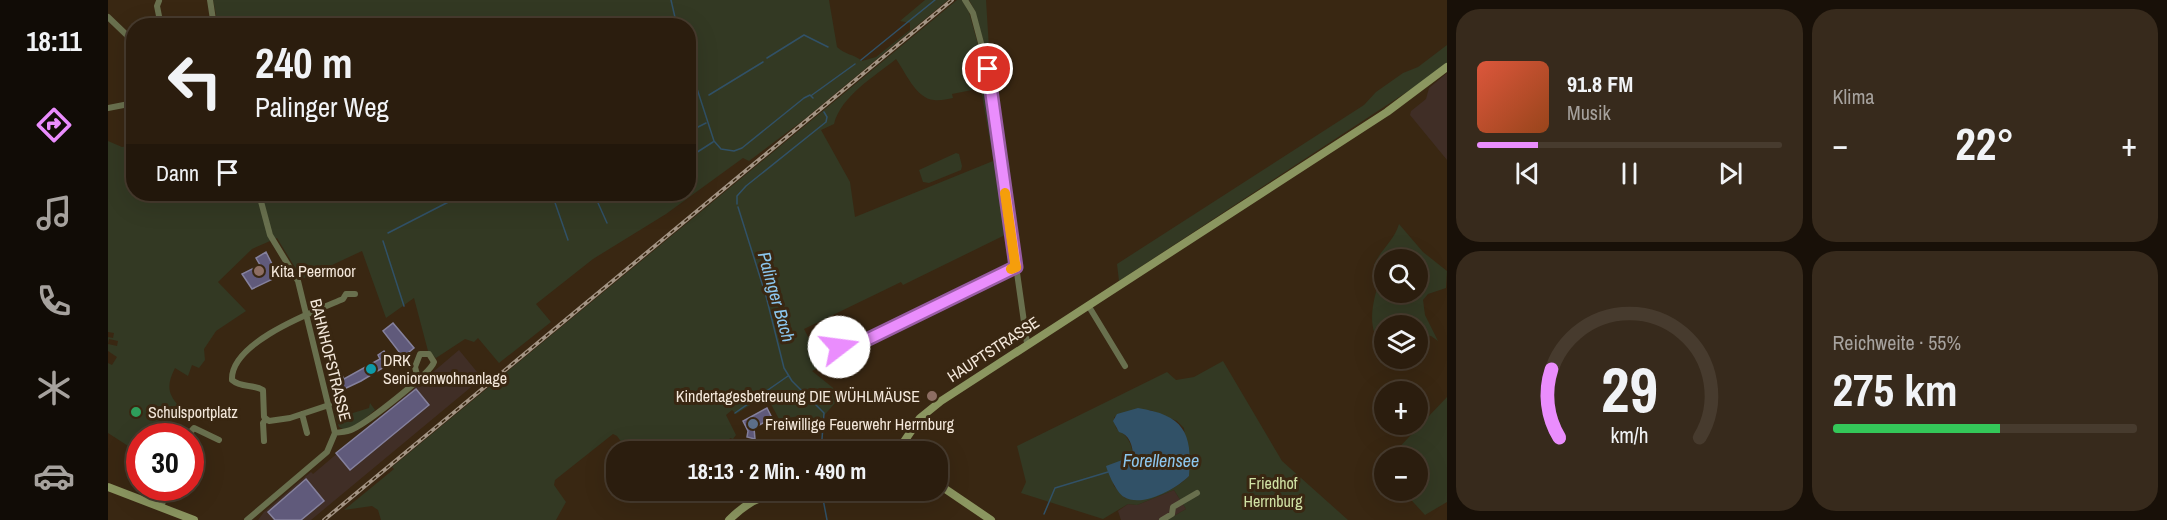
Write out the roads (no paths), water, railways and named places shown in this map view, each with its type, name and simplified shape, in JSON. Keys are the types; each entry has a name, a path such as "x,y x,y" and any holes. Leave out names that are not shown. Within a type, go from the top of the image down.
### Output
{"main road":[{"name":"HAUPTSTRASSE","path":"905,441 914,425 929,410 1027,343 1387,112 1447,67"},
{"path":"108,487 194,520"},
{"path":"948,491 991,520"},
{"path":"729,520 753,501"}],"street":[{"path":"210,0 213,18"},
{"path":"159,1 157,6 159,18"},
{"path":"966,1 973,13 988,69 1027,343"},
{"path":"108,17 126,34"},
{"path":"108,108 126,105"},
{"name":"BAHNHOFSTRASSE","path":"247,520 327,452 335,433 296,277 270,236 261,201"},
{"path":"852,347 1016,267"},
{"path":"266,419 263,414 265,394 263,390 258,387 238,385 232,380 231,375 243,356 265,336 343,299 346,294 355,294"},
{"path":"1088,305 1125,366"},
{"path":"335,433 357,427 418,379 434,365 429,354 420,354 416,367 418,379"},
{"path":"266,419 279,420 329,405"},
{"path":"302,414 308,433"},
{"path":"264,441 263,423 266,419"},
{"path":"204,433 219,440"},
{"path":"1162,520 1172,514 1173,507 1197,493"},
{"path":"161,507 163,501"},
{"name":"BAHNHOFSTRASSE","path":"254,520 260,510"}],"water":[{"name":"Forellensee","path":"1138,408 1166,415 1182,428 1189,448 1189,476 1158,496 1131,500 1118,491 1106,466 1133,456 1130,441 1119,432 1113,421 1117,414"}],"waterway":[{"name":"Palinger Bach","path":"671,0 675,18"},
{"path":"861,60 935,0"},
{"path":"767,58 804,35 828,47"},
{"path":"709,95 763,62"},
{"path":"812,95 855,64"},
{"name":"Palinger Bach","path":"696,86 714,141 721,149 734,151 742,148 804,98 810,95 813,98"},
{"path":"737,204 737,196 746,186 826,122 827,117 824,112"},
{"path":"696,128 706,123"},
{"path":"696,153 713,142"},
{"path":"388,233 450,201"},
{"path":"554,201 568,240"},
{"path":"597,201 607,223"},
{"name":"Palinger Bach","path":"738,207 766,296 784,368 792,381 824,413 822,441"},
{"path":"383,241 404,306"},
{"path":"735,413 788,376"},
{"path":"1044,514 1055,488 1108,472"},
{"name":"Palinger Bach","path":"823,501 827,520"}],"railway":[{"path":"324,520 952,0"}],"place":[{"name":"Kita Peermoor","path":"259,271"},
{"name":"DRK Seniorenwohnanlage","path":"371,369"},
{"name":"Kindertagesbetreuung DIE WÜHLMÄUSE","path":"932,396"},
{"name":"Schulsportplatz","path":"136,412"},
{"name":"Freiwillige Feuerwehr Herrnburg","path":"753,424"}],"park label":[{"name":"Friedhof Herrnburg","path":"1273,492"}]}
